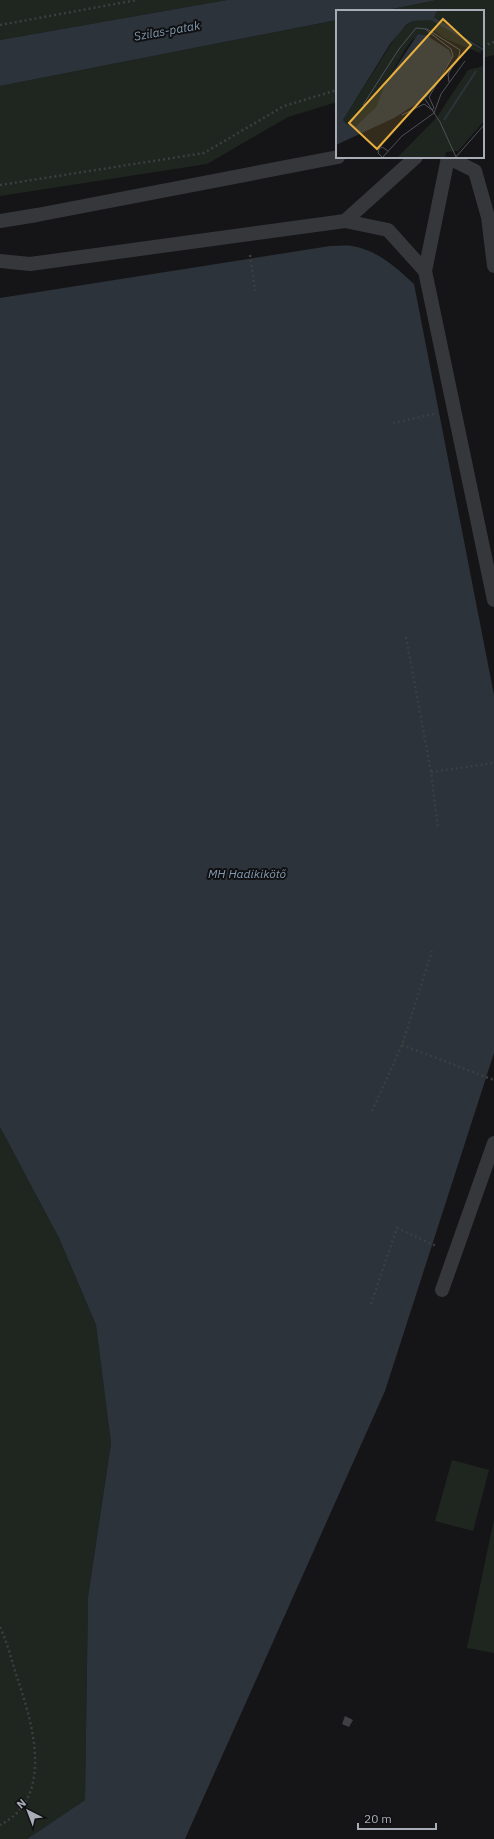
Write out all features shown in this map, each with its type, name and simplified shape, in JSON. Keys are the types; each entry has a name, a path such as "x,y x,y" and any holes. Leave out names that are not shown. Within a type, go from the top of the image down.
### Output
{"lane":[{"path":"0,221 336,157"},
{"path":"345,221 415,158"},
{"path":"447,158 425,271 494,600"},
{"path":"449,158 475,171 488,217 494,266"},
{"path":"0,261 30,264 345,221 388,230 425,271"},
{"path":"442,1290 494,1142"}],"path":[{"path":"0,25 137,0"},
{"path":"484,46 494,42"},
{"path":"0,185 204,153 284,106 336,90"},
{"path":"247,234 255,291"},
{"path":"393,422 454,410"},
{"path":"406,638 431,772 438,828"},
{"path":"431,772 494,763"},
{"path":"372,1111 402,1045 432,951"},
{"path":"402,1045 494,1080"},
{"path":"371,1304 397,1228 455,1254"},
{"path":"0,1627 23,1693 35,1744 35,1773 30,1792 12,1816 0,1825"}],"shaded area":[{"path":"0,0 227,0 0,40"},
{"path":"437,0 494,0 494,55 484,58 484,10 387,10"},
{"path":"336,20 336,102 288,117 207,164 0,196 0,86"},
{"path":"0,1127 59,1238 96,1325 111,1443 88,1597 85,1800 27,1839 0,1839"},
{"path":"452,1460 489,1470 473,1531 435,1521"},
{"path":"494,1519 494,1653 467,1648"}],"water":[{"name":"Szilas-patak","path":"227,0 437,0 387,10 336,10 336,20 0,86 0,40"},
{"name":"MH Hadikikötő","path":"330,246 352,246 370,251 394,266 414,284 494,695 494,1053 385,1391 185,1839 27,1839 85,1800 88,1597 111,1443 96,1325 59,1238 0,1127 0,298"}],"building":[{"path":"345,1716 353,1720 349,1727 342,1724"}]}
